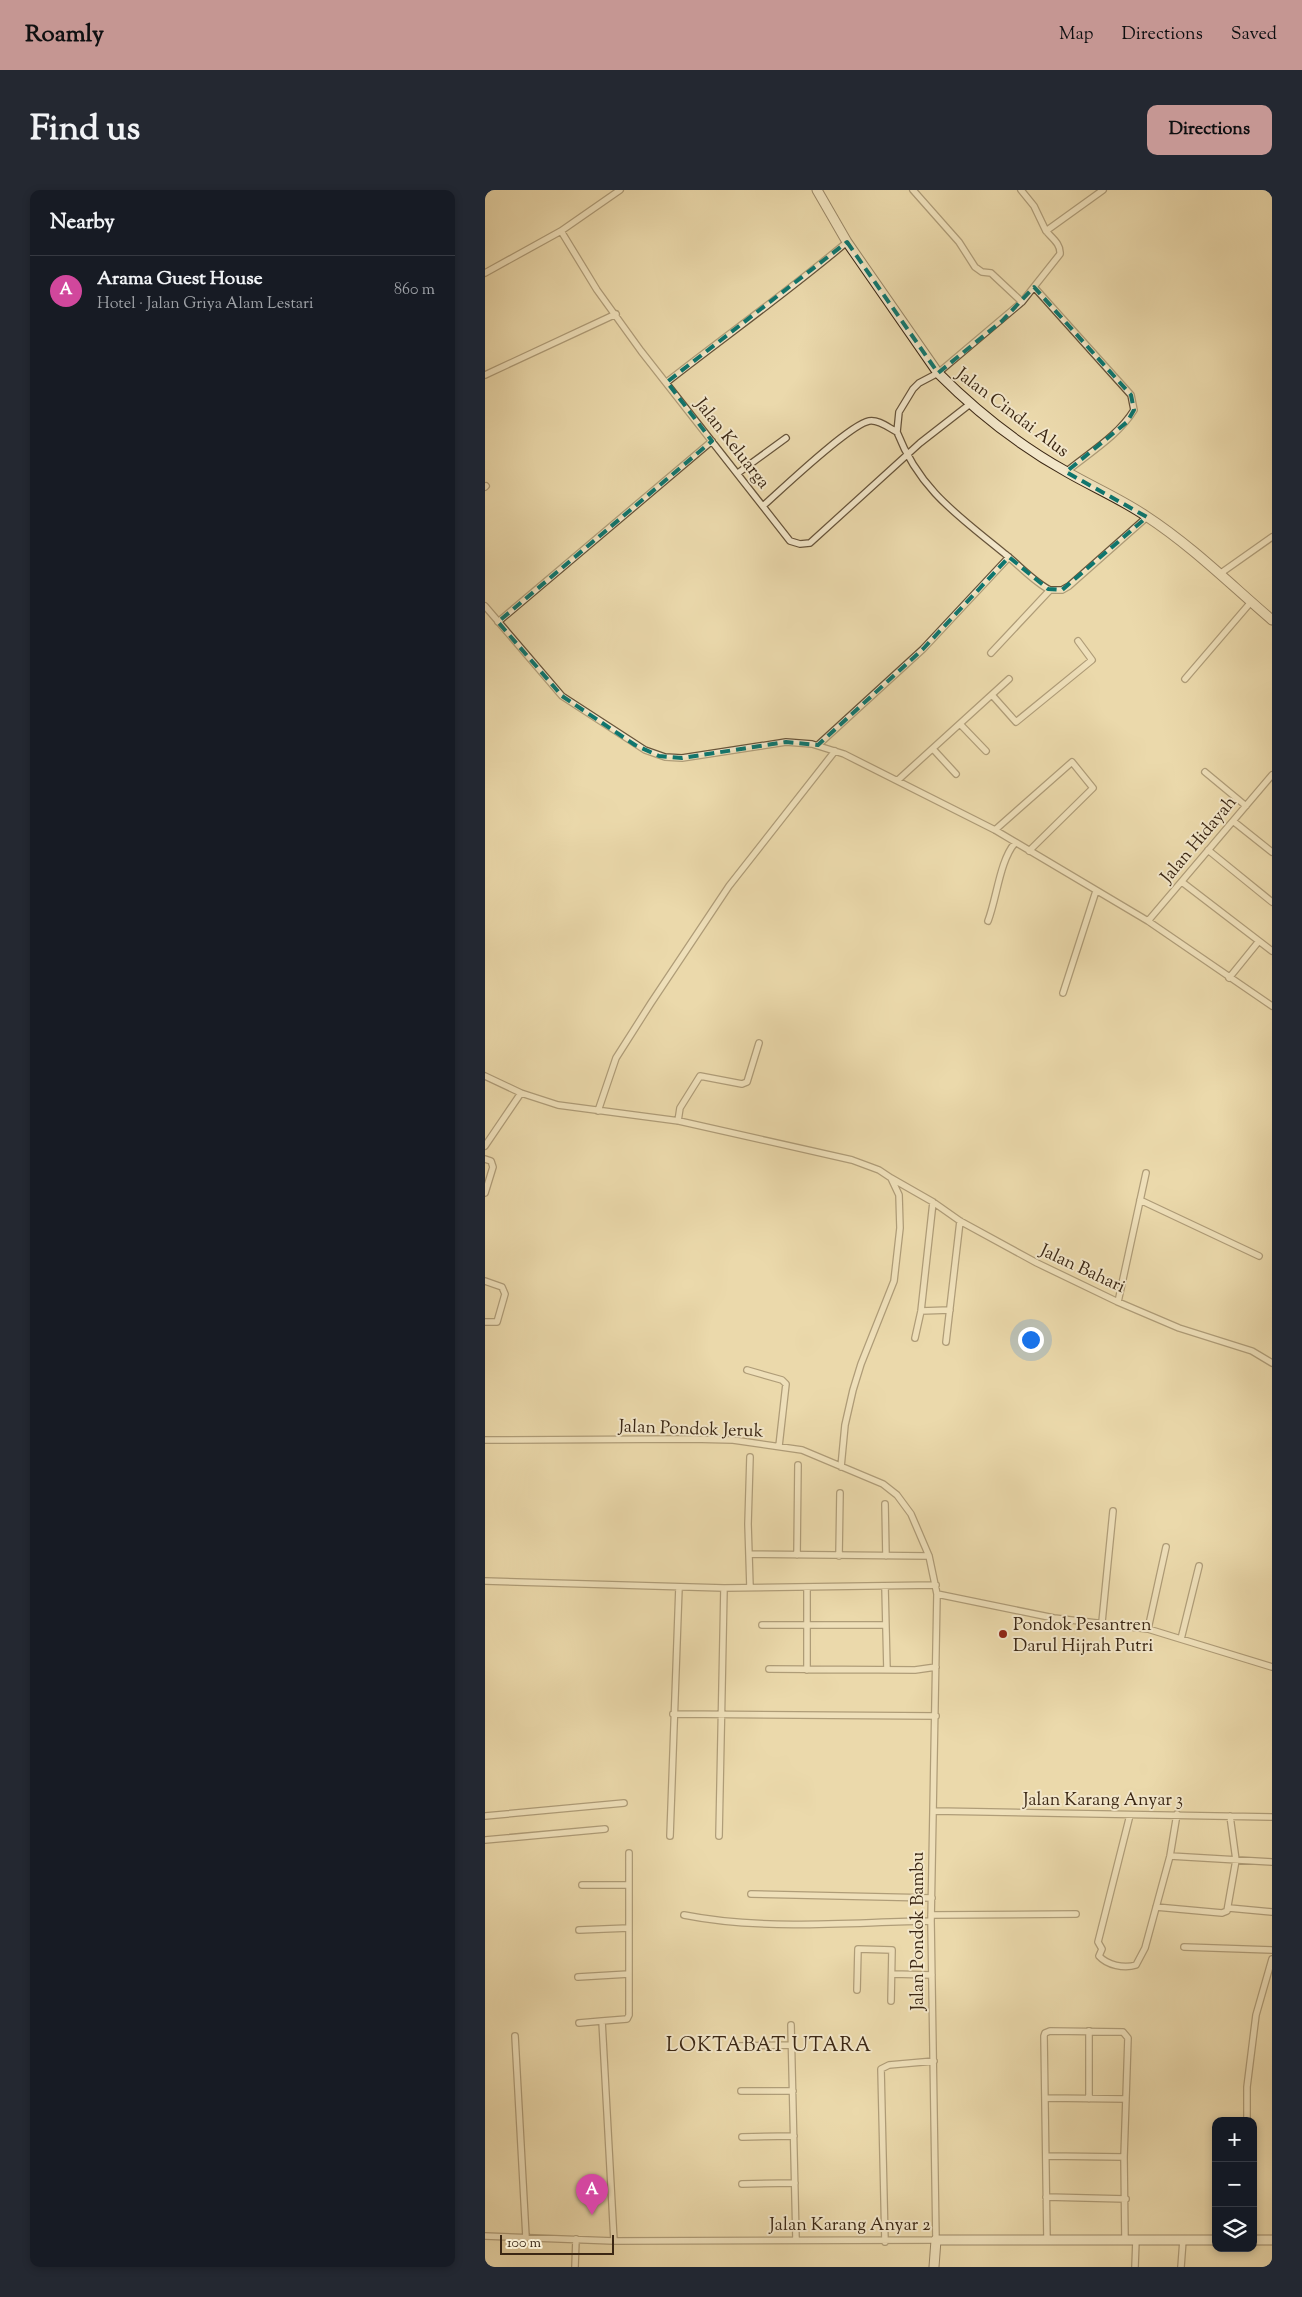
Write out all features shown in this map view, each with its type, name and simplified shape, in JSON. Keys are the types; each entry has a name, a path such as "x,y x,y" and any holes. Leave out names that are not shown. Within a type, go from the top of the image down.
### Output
{"street":[{"path":"485,273 561,231 620,190"},
{"name":"Jalan Cindai Alus","path":"817,190 847,242 888,298 937,373 970,404 1028,447 1066,472 1147,517 1221,573 1272,620"},
{"path":"913,190 963,247 975,266 982,272 991,273 1022,302"},
{"path":"1021,190 1034,206 1046,232 1057,243 1060,254 1022,302 937,373 919,383 903,404 897,432 906,456 920,478 946,507 1050,590 1062,590 1069,586 1147,517"},
{"path":"1046,232 1103,190"},
{"name":"Jalan Keluarga","path":"561,231 597,290 641,351 790,541 800,544 810,543 906,456 970,404"},
{"path":"667,382 741,323 798,284 847,242"},
{"path":"1034,287 1131,395 1134,410 1127,422 1115,433 1066,472"},
{"path":"485,375 616,314"},
{"path":"763,505 816,459 867,421 875,421 897,432"},
{"path":"737,473 786,438"},
{"path":"498,622 712,441"},
{"path":"1221,573 1272,536"},
{"path":"818,745 923,649 1009,557"},
{"path":"991,653 1050,590"},
{"path":"1185,679 1251,602"},
{"path":"485,606 563,696 635,745 659,756 682,758 786,742 818,745 835,751 898,780 995,830 1148,921 1272,1006"},
{"path":"991,695 1016,722 1092,660 1078,641"},
{"path":"898,780 1009,679"},
{"path":"960,724 986,751"},
{"path":"933,749 956,774"},
{"path":"598,1111 616,1058 651,1002 729,886 835,751"},
{"path":"995,830 1073,762 1093,788 1029,851"},
{"path":"1205,772 1246,806"},
{"name":"Jalan Hidayah","path":"1148,921 1272,775"},
{"path":"1233,821 1272,852"},
{"path":"988,921 996,900 1005,858 1015,843"},
{"path":"1208,850 1272,902"},
{"path":"1182,882 1272,951"},
{"path":"1063,993 1096,891"},
{"path":"1229,978 1259,941"},
{"path":"679,1121 680,1108 700,1076 746,1084 759,1043"},
{"name":"Jalan Bahari","path":"485,1076 521,1093 558,1105 679,1121 852,1160 879,1170 933,1202 960,1222 1037,1264 1179,1328 1252,1351 1272,1363"},
{"path":"485,1146 521,1093"},
{"path":"485,1159 491,1162 493,1167 485,1193"},
{"path":"1118,1302 1146,1173"},
{"path":"841,1467 845,1425 853,1390 861,1364 885,1309 896,1270 900,1203 891,1178"},
{"path":"1139,1200 1259,1256"},
{"path":"915,1338 921,1311 933,1202"},
{"path":"946,1342 960,1222"},
{"path":"485,1281 502,1287 505,1294 497,1322 490,1324 485,1322"},
{"path":"921,1311 950,1310"},
{"path":"747,1370 782,1380 786,1384 779,1446"},
{"name":"Jalan Pondok Jeruk","path":"485,1440 691,1439 779,1446 802,1450 883,1484 897,1495 911,1514 929,1556 937,1594"},
{"path":"750,1457 750,1587"},
{"path":"797,1555 798,1465"},
{"path":"839,1556 840,1493"},
{"path":"885,1504 886,1556"},
{"path":"1102,1622 1113,1511"},
{"path":"1148,1629 1166,1546"},
{"path":"749,1554 929,1556"},
{"path":"1181,1639 1199,1566"},
{"path":"485,1581 724,1588 936,1586"},
{"path":"670,1836 679,1587"},
{"path":"885,1587 887,1670"},
{"path":"719,1836 724,1588"},
{"path":"807,1588 807,1670"},
{"path":"937,1594 1054,1618 1102,1622 1148,1629 1272,1666"},
{"name":"Jalan Pondok Bambu","path":"934,2267 936,2240 935,2062 931,1918 937,1594"},
{"path":"763,1625 886,1625"},
{"path":"769,1669 915,1670 937,1667"},
{"path":"673,1714 936,1716"},
{"path":"485,1816 624,1803"},
{"name":"Jalan Karang Anyar 3","path":"933,1811 1272,1817"},
{"path":"1130,1815 1098,1942 1102,1948 1099,1956 1103,1961 1129,1968 1136,1965 1145,1948 1155,1907 1171,1856 1177,1814"},
{"path":"1229,1908 1235,1860 1231,1816"},
{"path":"485,1840 605,1829"},
{"path":"579,2023 629,2017 629,1852"},
{"path":"1171,1856 1272,1862"},
{"path":"582,1885 629,1885"},
{"path":"751,1894 932,1898"},
{"path":"1155,1907 1222,1913 1229,1908 1272,1912"},
{"path":"684,1915 716,1922 780,1923 1076,1914"},
{"path":"579,1930 629,1928"},
{"path":"1184,1947 1272,1950"},
{"path":"857,1990 858,1949 892,1950 891,2001"},
{"path":"1247,2117 1247,2087 1256,2015 1272,1959"},
{"path":"578,1977 629,1974"},
{"path":"892,1974 932,1975"},
{"path":"602,2021 614,2241"},
{"path":"791,2025 796,2239"},
{"path":"1089,2031 1089,2099"},
{"path":"1047,2240 1045,2033 1089,2031 1126,2034 1129,2046 1124,2157 1125,2240"},
{"path":"515,2036 527,2237"},
{"path":"740,2046 792,2045"},
{"path":"885,2242 881,2069 889,2065 935,2062"},
{"path":"741,2091 793,2091"},
{"path":"1045,2098 1126,2099"},
{"path":"742,2137 794,2136"},
{"path":"1046,2156 1124,2157"},
{"path":"742,2184 795,2183"},
{"path":"1046,2197 1125,2199"},
{"name":"Jalan Karang Anyar 2","path":"485,2236 614,2241 796,2239 885,2242 936,2240 1212,2240"},
{"path":"575,2267 576,2239"},
{"path":"1135,2240 1135,2267"},
{"path":"1181,2267 1183,2240"},
{"path":"1257,2240 1272,2240"}],"highlighted area":[{"path":"847,242 938,373 1002,321 1034,287 1131,395 1134,410 1127,422 1066,472 1147,517 1062,590 1048,589 1009,557 923,649 818,745 786,742 682,758 659,756 635,745 562,696 498,622 712,441 667,382"}],"place":[{"name":"Pondok Pesantren Darul Hijrah Putri","path":"1003,1634"},
{"name":"Arama Guest House","path":"592,2215"}],"district":[{"name":"LOKTABAT UTARA","path":"769,2044"}]}
